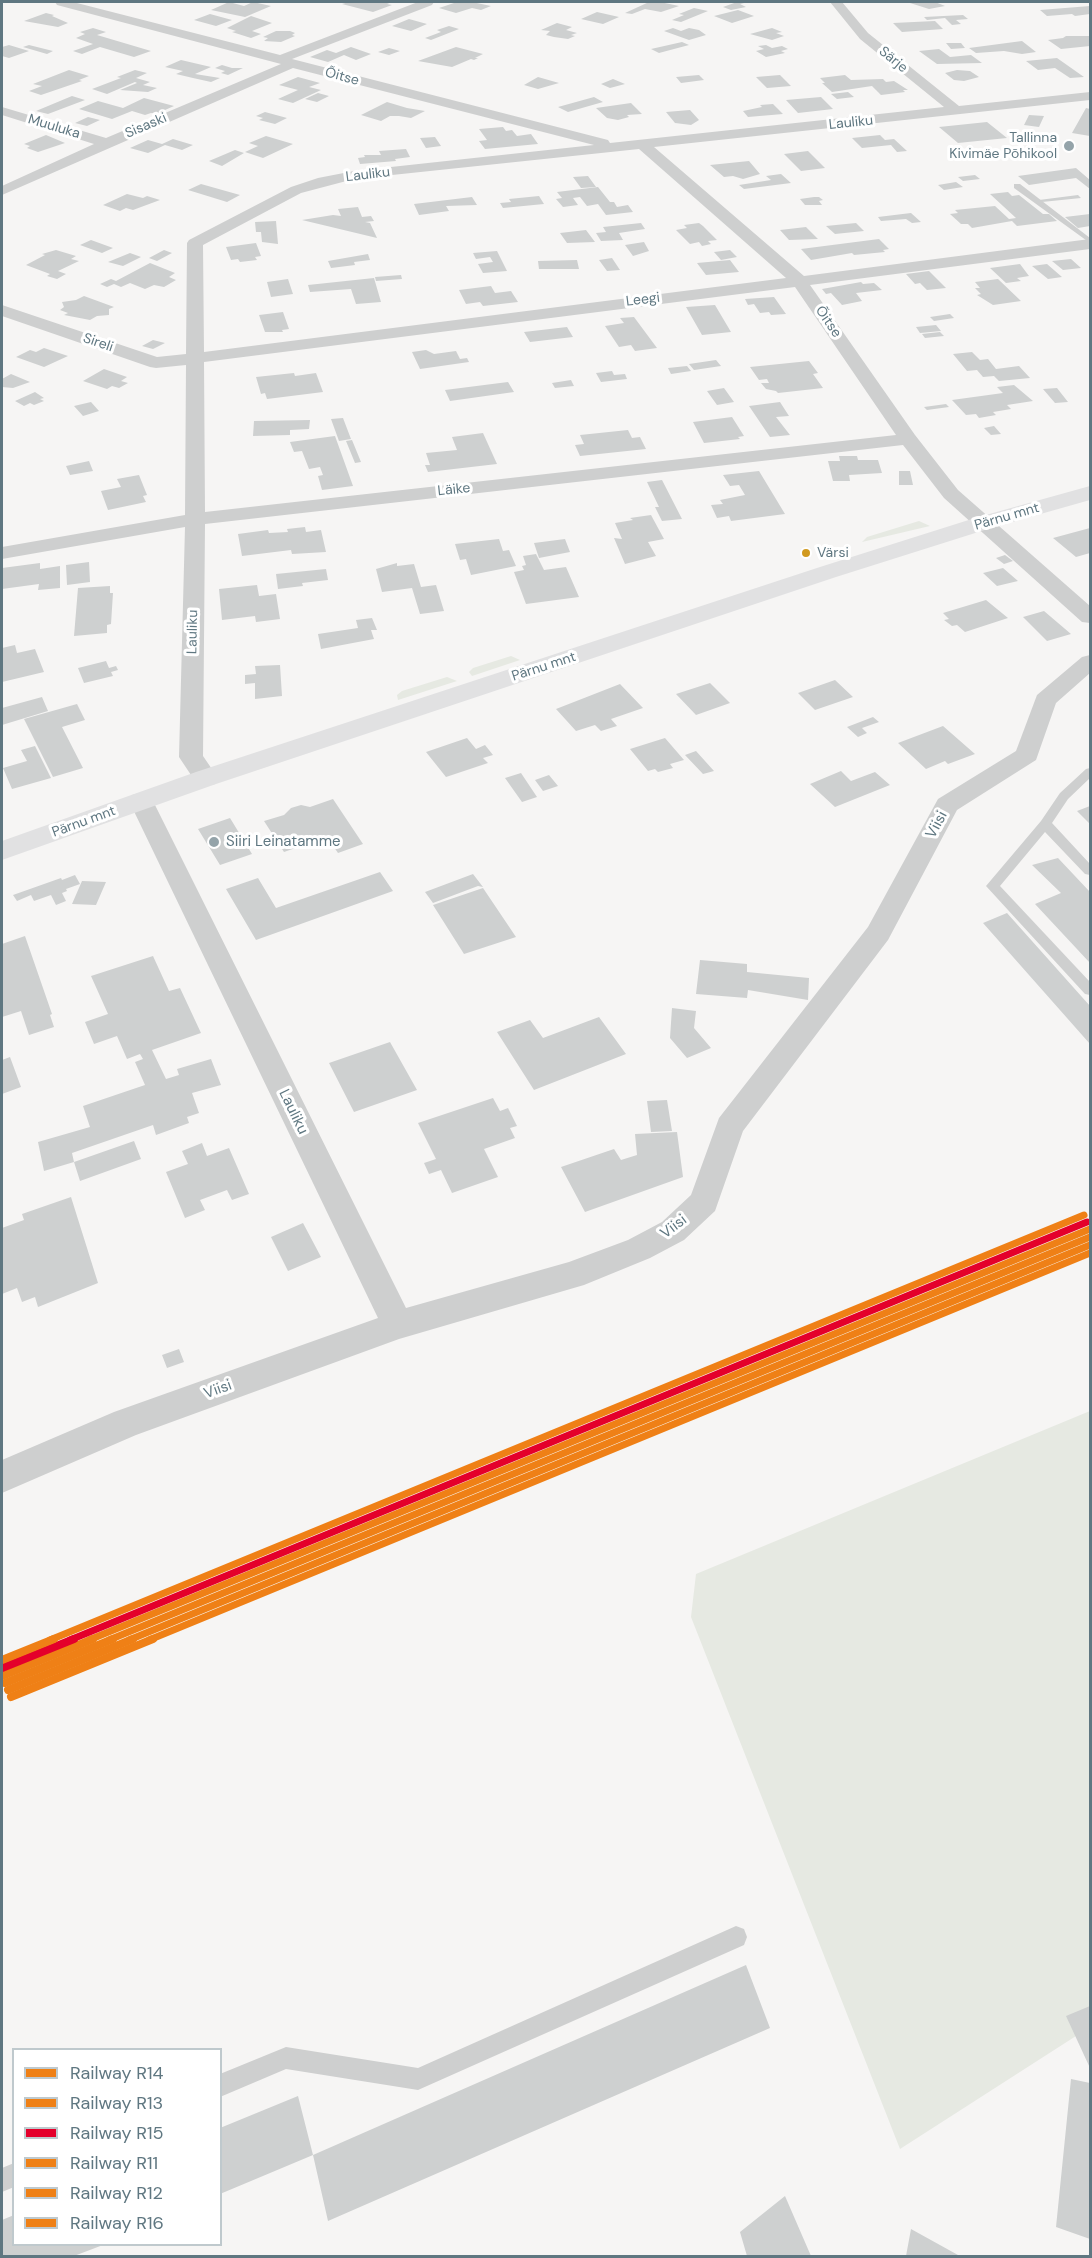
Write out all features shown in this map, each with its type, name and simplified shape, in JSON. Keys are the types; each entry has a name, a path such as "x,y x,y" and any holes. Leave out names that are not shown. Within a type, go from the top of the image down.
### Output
{"main road":[{"name":"Pärnu mnt","path":"2,851 206,778 828,572 983,523 1090,493"}],"street":[{"name":"Õitse","path":"61,2 625,148"},
{"name":"Sisaski","path":"2,191 287,62 428,2"},
{"name":"Särje","path":"836,2 864,36 957,111"},
{"name":"Lauliku","path":"206,778 191,757 195,519 195,243 296,190 323,181 1090,96"},
{"name":"Muuluka","path":"2,111 107,143"},
{"name":"Õitse","path":"644,146 799,280 908,440 951,494 983,523"},
{"name":"Leegi","path":"196,359 1090,242"},
{"name":"Sireli","path":"2,310 156,363 196,359"},
{"name":"Läike","path":"2,553 195,519 908,440"},
{"path":"983,523 1090,617"},
{"name":"Viisi","path":"2,1477 126,1423 398,1325 573,1275 639,1249 673,1231 704,1202 730,1126 878,933 947,805 1027,755 1045,700 1090,662"},
{"name":"Lauliku","path":"141,801 398,1325"}],"lane":[{"path":"1017,186 1090,242"},
{"path":"1090,773 1064,796 1045,824 993,886 1090,990"},
{"path":"1045,824 1090,871"},
{"path":"222,2085 286,2058 418,2079 736,1937"}],"shaded area":[{"path":"919,521 930,526 862,542 867,537"},
{"path":"511,656 520,660 472,676 469,672 473,668"},
{"path":"447,677 457,681 398,700 397,695 402,691"},
{"path":"1090,1411 1090,2027 900,2149 691,1617 696,1574"}],"building":[{"path":"229,2 244,6 253,2 271,6 245,17 211,10"},
{"path":"392,2 387,4 392,5 373,12 342,4"},
{"path":"457,2 491,6 481,10 472,8 456,13 439,8"},
{"path":"649,2 679,6 661,12 645,9 632,14 625,13"},
{"path":"737,2 748,2 740,4 746,7 731,10 723,7"},
{"path":"935,2 945,6 929,9 910,3"},
{"path":"1090,6 1090,14 1075,16 1072,14 1047,16 1040,10"},
{"path":"694,8 708,11 681,22 672,20 684,15 679,14"},
{"path":"738,10 754,16 732,23 714,16"},
{"path":"597,12 619,17 603,24 581,19"},
{"path":"46,13 68,23 58,27 24,21"},
{"path":"210,14 232,20 216,26 194,20"},
{"path":"963,15 968,19 956,20 961,24 952,25 945,18 927,20 924,17"},
{"path":"251,16 272,23 252,31 261,34 251,38 227,28"},
{"path":"409,19 427,24 411,31 392,26"},
{"path":"935,21 943,29 902,32 893,23"},
{"path":"557,23 572,27 566,30 577,33 568,39 546,35 550,31 541,30"},
{"path":"449,26 459,29 431,40 425,38 441,32 437,30"},
{"path":"93,28 106,32 97,35 151,51 134,57 100,47 82,54 73,51 93,44 76,38 85,34 80,32"},
{"path":"673,28 681,31 689,28 699,30 706,35 689,40 664,31"},
{"path":"772,28 782,32 776,33 784,36 772,40 750,34"},
{"path":"276,31 290,31 295,33 292,35 295,36 281,42 264,41 268,38 263,37"},
{"path":"1066,36 1090,36 1090,46 1061,49 1048,40"},
{"path":"1022,41 1036,52 976,53 969,48"},
{"path":"682,42 689,45 659,53 651,49"},
{"path":"946,43 961,43 965,48 951,49"},
{"path":"9,45 29,51 9,58 2,56 2,47"},
{"path":"29,45 53,51 47,54 23,47"},
{"path":"766,45 772,48 782,46 788,49 781,51 785,53 766,57 756,51 764,49 758,46"},
{"path":"351,47 371,54 356,60 344,55 328,62 310,57 327,50 336,53"},
{"path":"456,47 483,54 474,60 471,59 452,67 418,61"},
{"path":"389,48 400,51 389,55 378,52"},
{"path":"939,49 950,57 971,55 982,63 937,64 919,51"},
{"path":"1057,58 1084,77 1070,78 1055,68 1038,70 1026,61"},
{"path":"181,60 211,67 195,74 220,78 211,82 176,74 183,71 165,67"},
{"path":"222,65 243,68 228,75 221,73 225,71 215,68"},
{"path":"69,70 89,76 79,80 82,81 41,95 29,91 42,86 33,84"},
{"path":"135,70 147,73 136,78 150,82 143,85 157,88 148,92 120,90 137,83 135,82 107,94 92,89 121,78 117,77"},
{"path":"957,70 970,71 979,77 964,81 954,80 945,73"},
{"path":"699,75 704,80 681,83 676,77"},
{"path":"780,75 791,86 767,88 756,77"},
{"path":"845,75 851,80 894,81 908,90 881,95 872,86 832,92 820,78"},
{"path":"298,77 320,83 309,87 321,90 293,103 278,99 298,90 279,85"},
{"path":"538,77 559,83 538,89 524,85"},
{"path":"613,79 625,84 610,88 601,84"},
{"path":"848,92 854,97 837,99 831,94"},
{"path":"318,93 329,96 317,102 305,99"},
{"path":"72,96 85,100 48,114 36,111"},
{"path":"594,97 603,102 568,112 558,107"},
{"path":"821,97 833,109 798,113 786,100"},
{"path":"144,98 174,106 156,114 145,115 132,111 112,119 79,109 98,101 123,108"},
{"path":"387,102 425,111 411,118 390,116 381,121 361,115"},
{"path":"631,103 642,114 627,115 629,117 618,120 607,118 596,108"},
{"path":"773,104 783,114 748,117 743,111 762,107 760,105"},
{"path":"1086,108 1090,109 1090,136 1072,133"},
{"path":"690,110 699,120 691,125 675,123 666,112"},
{"path":"265,112 287,118 275,124 259,120 263,118 256,116"},
{"path":"1029,115 1044,116 1039,127 1024,125"},
{"path":"88,117 100,120 87,126 75,123"},
{"path":"987,122 1007,138 958,143 939,127"},
{"path":"503,127 506,131 512,130 517,136 531,134 538,144 485,149 479,141 487,140 479,129"},
{"path":"46,135 65,143 38,152 27,148 30,146 24,144"},
{"path":"880,135 885,140 894,139 907,151 897,152 891,145 862,148 852,138"},
{"path":"266,136 293,144 263,158 245,152 258,146 249,143"},
{"path":"435,137 441,146 426,148 420,138"},
{"path":"173,139 193,145 182,150 165,145 148,153 130,148 148,140 162,144"},
{"path":"406,149 410,157 395,159 396,161 360,164 358,158 365,157 364,155 381,155 379,151"},
{"path":"235,150 244,153 222,166 209,161"},
{"path":"808,151 825,168 801,171 784,154"},
{"path":"749,161 760,174 743,179 733,176 724,177 710,165"},
{"path":"1076,168 1090,180 1090,189 1076,178 1029,185 1018,176"},
{"path":"781,174 791,183 744,189 739,185 771,180 766,176"},
{"path":"975,175 980,179 963,181 958,177"},
{"path":"588,176 596,187 581,188 573,177"},
{"path":"956,182 963,187 944,190 938,185"},
{"path":"201,184 240,195 227,202 188,190"},
{"path":"598,187 617,207 628,205 633,212 606,215 598,204 587,206 580,197 573,198 578,205 563,207 556,199 562,198 557,192"},
{"path":"1008,192 1012,196 1019,195 1043,214 1049,214 1057,221 1017,226 1012,221 972,228 968,224 961,224 950,214 958,213 955,210 995,206 1009,219 1016,218 990,194"},
{"path":"127,194 160,200 133,210 126,208 120,211 103,205"},
{"path":"1078,195 1081,198 1042,202 1039,200"},
{"path":"539,196 544,204 503,208 500,203 511,202 509,199"},
{"path":"472,197 477,205 446,206 449,211 419,215 414,204"},
{"path":"814,197 823,200 819,201 822,205 805,205 800,199"},
{"path":"358,207 362,217 371,216 374,221 365,222 370,223 377,238 302,220 333,215 341,216 338,209"},
{"path":"911,213 921,222 912,223 906,219 881,221 878,217"},
{"path":"1090,214 1090,226 1078,228 1065,217"},
{"path":"276,221 278,244 262,242 261,232 256,232 255,222"},
{"path":"641,223 645,229 619,233 623,240 601,241 596,233 606,232 603,227"},
{"path":"699,223 717,240 708,241 711,244 702,246 699,242 690,244 676,230 687,228 684,225"},
{"path":"856,223 864,231 835,234 826,226"},
{"path":"806,227 818,239 789,240 780,230"},
{"path":"586,230 595,242 567,243 560,233"},
{"path":"879,239 889,249 883,250 885,252 854,255 852,253 811,260 801,249"},
{"path":"91,240 113,248 102,253 80,245"},
{"path":"644,242 649,251 633,256 625,245"},
{"path":"256,243 261,256 255,257 257,260 240,262 238,259 231,260 226,247"},
{"path":"56,250 76,256 71,259 79,261 58,271 66,274 57,279 26,265 45,255 42,254"},
{"path":"164,250 172,253 157,261 149,258"},
{"path":"730,250 737,257 721,260 714,252"},
{"path":"497,251 507,271 483,273 478,264 493,262 490,257 476,259 473,253"},
{"path":"130,253 141,257 123,266 108,262"},
{"path":"368,254 370,260 354,262 355,265 331,268 328,261"},
{"path":"612,258 620,270 607,271 599,260"},
{"path":"1071,259 1081,268 1063,270 1052,261"},
{"path":"577,260 579,269 539,269 538,261"},
{"path":"730,260 739,272 706,275 697,263"},
{"path":"150,263 175,273 169,277 176,280 164,287 154,285 145,289 130,283 121,287 114,284 107,287 100,284 111,279 116,281"},
{"path":"1020,264 1029,276 1017,278 1021,281 1006,283 990,268"},
{"path":"1047,264 1062,277 1048,279 1032,266"},
{"path":"929,271 946,288 927,290 920,283 915,284 906,274"},
{"path":"401,275 402,279 376,281 375,277"},
{"path":"374,278 381,302 356,304 351,289 310,292 308,285"},
{"path":"288,279 293,294 271,297 267,282"},
{"path":"998,279 1021,301 993,305 977,295 981,294 975,288 980,288 975,282"},
{"path":"861,282 863,284 874,283 882,290 856,293 862,301 842,305 831,293 826,294 822,289"},
{"path":"491,286 495,293 511,291 518,302 483,306 480,302 466,304 459,290"},
{"path":"84,296 114,307 109,309 109,315 97,316 90,320 64,315 68,313 60,310 64,307 62,302"},
{"path":"774,297 786,314 760,313 754,304 748,305 745,299"},
{"path":"715,305 731,332 702,335 686,307"},
{"path":"283,312 289,329 282,330 283,332 265,332 259,315"},
{"path":"950,314 954,318 934,321 930,317"},
{"path":"634,317 657,348 635,351 631,345 619,347 605,326 624,323 620,318"},
{"path":"936,325 941,331 920,333 916,327"},
{"path":"567,327 573,337 530,342 524,332"},
{"path":"940,332 944,336 925,338 922,334"},
{"path":"153,340 165,343 153,349 142,346"},
{"path":"44,348 68,356 44,367 16,357 30,350 36,352"},
{"path":"426,350 434,354 456,351 460,359 467,358 469,362 420,369 412,352"},
{"path":"972,352 980,360 988,359 996,369 1019,366 1030,378 999,381 994,376 983,377 977,370 967,371 953,354"},
{"path":"716,360 721,366 694,370 689,364"},
{"path":"809,361 818,373 813,374 823,388 778,393 766,389 761,383 769,383 767,379 759,380 750,367"},
{"path":"687,366 691,371 671,374 668,368"},
{"path":"104,369 127,377 121,381 128,383 119,388 112,386 107,389 83,381"},
{"path":"612,371 614,375 625,374 627,379 601,382 596,373"},
{"path":"294,373 295,376 316,373 323,392 267,399 265,393 261,394 256,377"},
{"path":"11,374 30,382 13,388 2,387 2,379"},
{"path":"571,380 574,386 555,388 552,383"},
{"path":"508,382 514,392 450,401 445,390"},
{"path":"1014,385 1033,401 1007,405 1011,409 993,412 996,415 979,418 976,414 966,415 952,400 1003,393 997,387"},
{"path":"724,388 734,402 717,405 707,391"},
{"path":"1057,388 1068,402 1055,403 1043,389"},
{"path":"35,392 44,398 40,399 44,401 24,406 15,401"},
{"path":"91,402 99,411 83,416 74,406"},
{"path":"780,402 789,416 776,417 790,435 770,437 749,406"},
{"path":"946,404 949,407 927,410 924,407"},
{"path":"732,417 744,436 738,437 740,439 704,443 693,422"},
{"path":"343,418 351,439 339,441 331,419"},
{"path":"310,420 309,429 290,430 290,435 253,436 254,421"},
{"path":"994,426 1001,434 991,435 984,428"},
{"path":"628,430 632,438 640,437 646,449 580,456 575,445 584,444 580,435"},
{"path":"483,433 497,464 428,472 425,465 430,465 426,453 457,450 452,437"},
{"path":"335,436 353,486 322,490 318,476 323,475 320,467 309,469 302,451 294,452 290,442"},
{"path":"352,440 361,462 355,463 346,441"},
{"path":"839,456 857,456 858,460 878,460 882,473 849,475 850,481 833,481 828,461 840,461"},
{"path":"89,461 93,471 70,475 66,466"},
{"path":"759,471 785,514 731,521 729,516 717,518 711,505 723,504 720,500 745,495 739,485 730,486 723,475"},
{"path":"899,471 910,471 913,485 899,485"},
{"path":"139,475 147,495 143,496 146,502 108,510 101,491 121,487 117,479"},
{"path":"662,480 682,519 662,521 655,507 659,507 647,482"},
{"path":"651,515 664,539 648,542 656,556 625,564 614,538 622,539 615,523"},
{"path":"305,527 306,532 321,530 326,552 292,554 291,550 242,556 238,534 268,530 269,533 288,532 287,529"},
{"path":"1090,528 1090,553 1076,557 1053,538"},
{"path":"499,539 503,551 509,550 516,566 471,575 466,559 460,560 455,544"},
{"path":"565,539 570,552 539,558 534,543"},
{"path":"536,554 544,570 566,567 579,597 526,604 514,572 524,570 522,566 526,565 523,556"},
{"path":"1005,555 1013,561 1004,564 996,558"},
{"path":"89,562 90,582 67,585 66,565"},
{"path":"40,563 40,569 60,566 60,588 38,590 39,584 2,589 2,568"},
{"path":"397,563 397,566 414,564 421,587 436,585 444,611 420,614 412,588 382,592 376,569"},
{"path":"1003,568 1018,581 997,586 983,573"},
{"path":"326,569 328,580 278,589 276,574"},
{"path":"257,585 259,596 276,594 280,619 256,622 255,616 222,620 219,589"},
{"path":"110,586 110,593 113,593 111,624 107,625 107,633 74,636 78,588"},
{"path":"986,600 1008,618 965,632 957,625 952,626 944,620 949,619 943,613"},
{"path":"1044,611 1071,634 1047,641 1023,617"},
{"path":"372,618 377,630 371,630 374,639 321,649 318,634 358,628 356,620"},
{"path":"15,645 17,653 35,649 44,672 2,682 2,648"},
{"path":"106,661 109,668 116,666 118,670 111,672 113,676 84,683 78,668"},
{"path":"280,665 282,696 255,699 255,683 245,684 245,675 256,674 255,666"},
{"path":"835,680 853,697 815,710 798,693"},
{"path":"710,683 730,703 696,715 676,694"},
{"path":"620,684 643,708 611,719 617,726 601,731 595,725 576,731 556,709"},
{"path":"42,697 48,711 2,725 2,708"},
{"path":"77,704 85,720 62,727 83,768 53,777 24,719"},
{"path":"873,717 879,722 862,728 867,733 858,737 847,727"},
{"path":"943,726 975,754 948,764 945,761 926,769 898,743"},
{"path":"467,738 476,749 485,745 493,755 483,758 488,763 446,777 426,752"},
{"path":"665,738 684,760 670,764 673,768 658,772 655,769 648,771 630,749"},
{"path":"35,746 51,778 12,789 3,768 27,761 21,750"},
{"path":"696,751 714,771 703,774 685,755"},
{"path":"841,771 851,781 875,772 890,785 835,807 810,784"},
{"path":"521,773 537,797 522,802 505,778"},
{"path":"549,775 558,786 543,791 535,780"},
{"path":"333,799 363,844 338,853 327,837 284,852 264,821 284,815 291,808 301,805 310,807"},
{"path":"1090,806 1090,824 1077,811"},
{"path":"230,818 252,854 220,865 198,829"},
{"path":"1058,858 1090,892 1090,963 1035,904 1061,893 1032,865"},
{"path":"380,872 393,891 256,940 226,889 258,878 276,908"},
{"path":"473,874 483,887 478,886 433,903 425,892"},
{"path":"75,875 80,884 66,889 67,891 62,893 66,901 56,905 51,895 34,901 31,895 17,901 13,895 61,878 62,880"},
{"path":"82,881 106,882 96,905 72,904"},
{"path":"483,888 516,937 464,954 433,905"},
{"path":"1007,913 1090,1006 1090,1044 983,923"},
{"path":"25,936 52,1014 50,1015 54,1027 29,1035 21,1011 2,1017 2,944"},
{"path":"153,956 169,991 180,988 201,1033 152,1050 166,1079 179,1075 177,1069 211,1059 221,1085 192,1093 199,1113 187,1117 189,1123 156,1135 153,1125 72,1153 74,1162 44,1171 38,1142 90,1127 83,1106 145,1085 135,1062 143,1059 140,1054 127,1059 117,1036 94,1044 85,1022 108,1014 91,976"},
{"path":"700,960 747,964 747,972 809,978 808,1000 748,990 747,998 696,994"},
{"path":"672,1008 696,1011 694,1028 711,1048 687,1058 670,1038"},
{"path":"599,1017 626,1054 534,1090 497,1032 530,1020 543,1038"},
{"path":"390,1042 417,1090 354,1112 329,1063"},
{"path":"10,1057 21,1087 2,1094 2,1060"},
{"path":"493,1098 500,1111 508,1108 517,1126 510,1128 515,1138 484,1149 498,1177 452,1193 441,1170 429,1174 424,1163 436,1159 418,1123"},
{"path":"667,1100 672,1131 651,1132 647,1101"},
{"path":"677,1132 683,1177 585,1212 561,1167 614,1149 621,1160 637,1155 635,1134"},
{"path":"134,1141 141,1159 80,1181 74,1162"},
{"path":"202,1143 207,1156 229,1148 249,1194 232,1200 227,1190 200,1200 205,1210 185,1218 166,1172 188,1164 182,1151"},
{"path":"71,1197 98,1283 38,1307 35,1297 22,1302 17,1288 2,1294 2,1228 24,1220 22,1214"},
{"path":"303,1223 321,1257 288,1271 271,1237"},
{"path":"179,1349 184,1362 167,1368 162,1355"},
{"path":"746,1965 770,2028 328,2221 313,2155"},
{"path":"1090,2006 1090,2068 1066,2016"},
{"path":"1071,2079 1090,2083 1090,2239 1056,2227"},
{"path":"298,2096 313,2155 222,2193 222,2127"},
{"path":"785,2196 811,2256 747,2256 740,2232"},
{"path":"12,2216 12,2246 100,2246 74,2256 2,2256 2,2220"},
{"path":"911,2229 958,2255 906,2256"}],"rail line":[{"name":"R12","path":"2,1660 1084,1215"},
{"name":"R15","path":"2,1668 1087,1222"},
{"name":"R14","path":"2,1676 1090,1229"},
{"name":"R13","path":"5,1683 1090,1237"},
{"name":"R11","path":"8,1690 1090,1245"},
{"name":"R16","path":"11,1697 1090,1253"}],"place":[{"name":"Tallinna Kivimäe Põhikool","path":"1069,146"},
{"name":"Värsi","path":"806,553"},
{"name":"Siiri Leinatamme","path":"214,842"}]}
